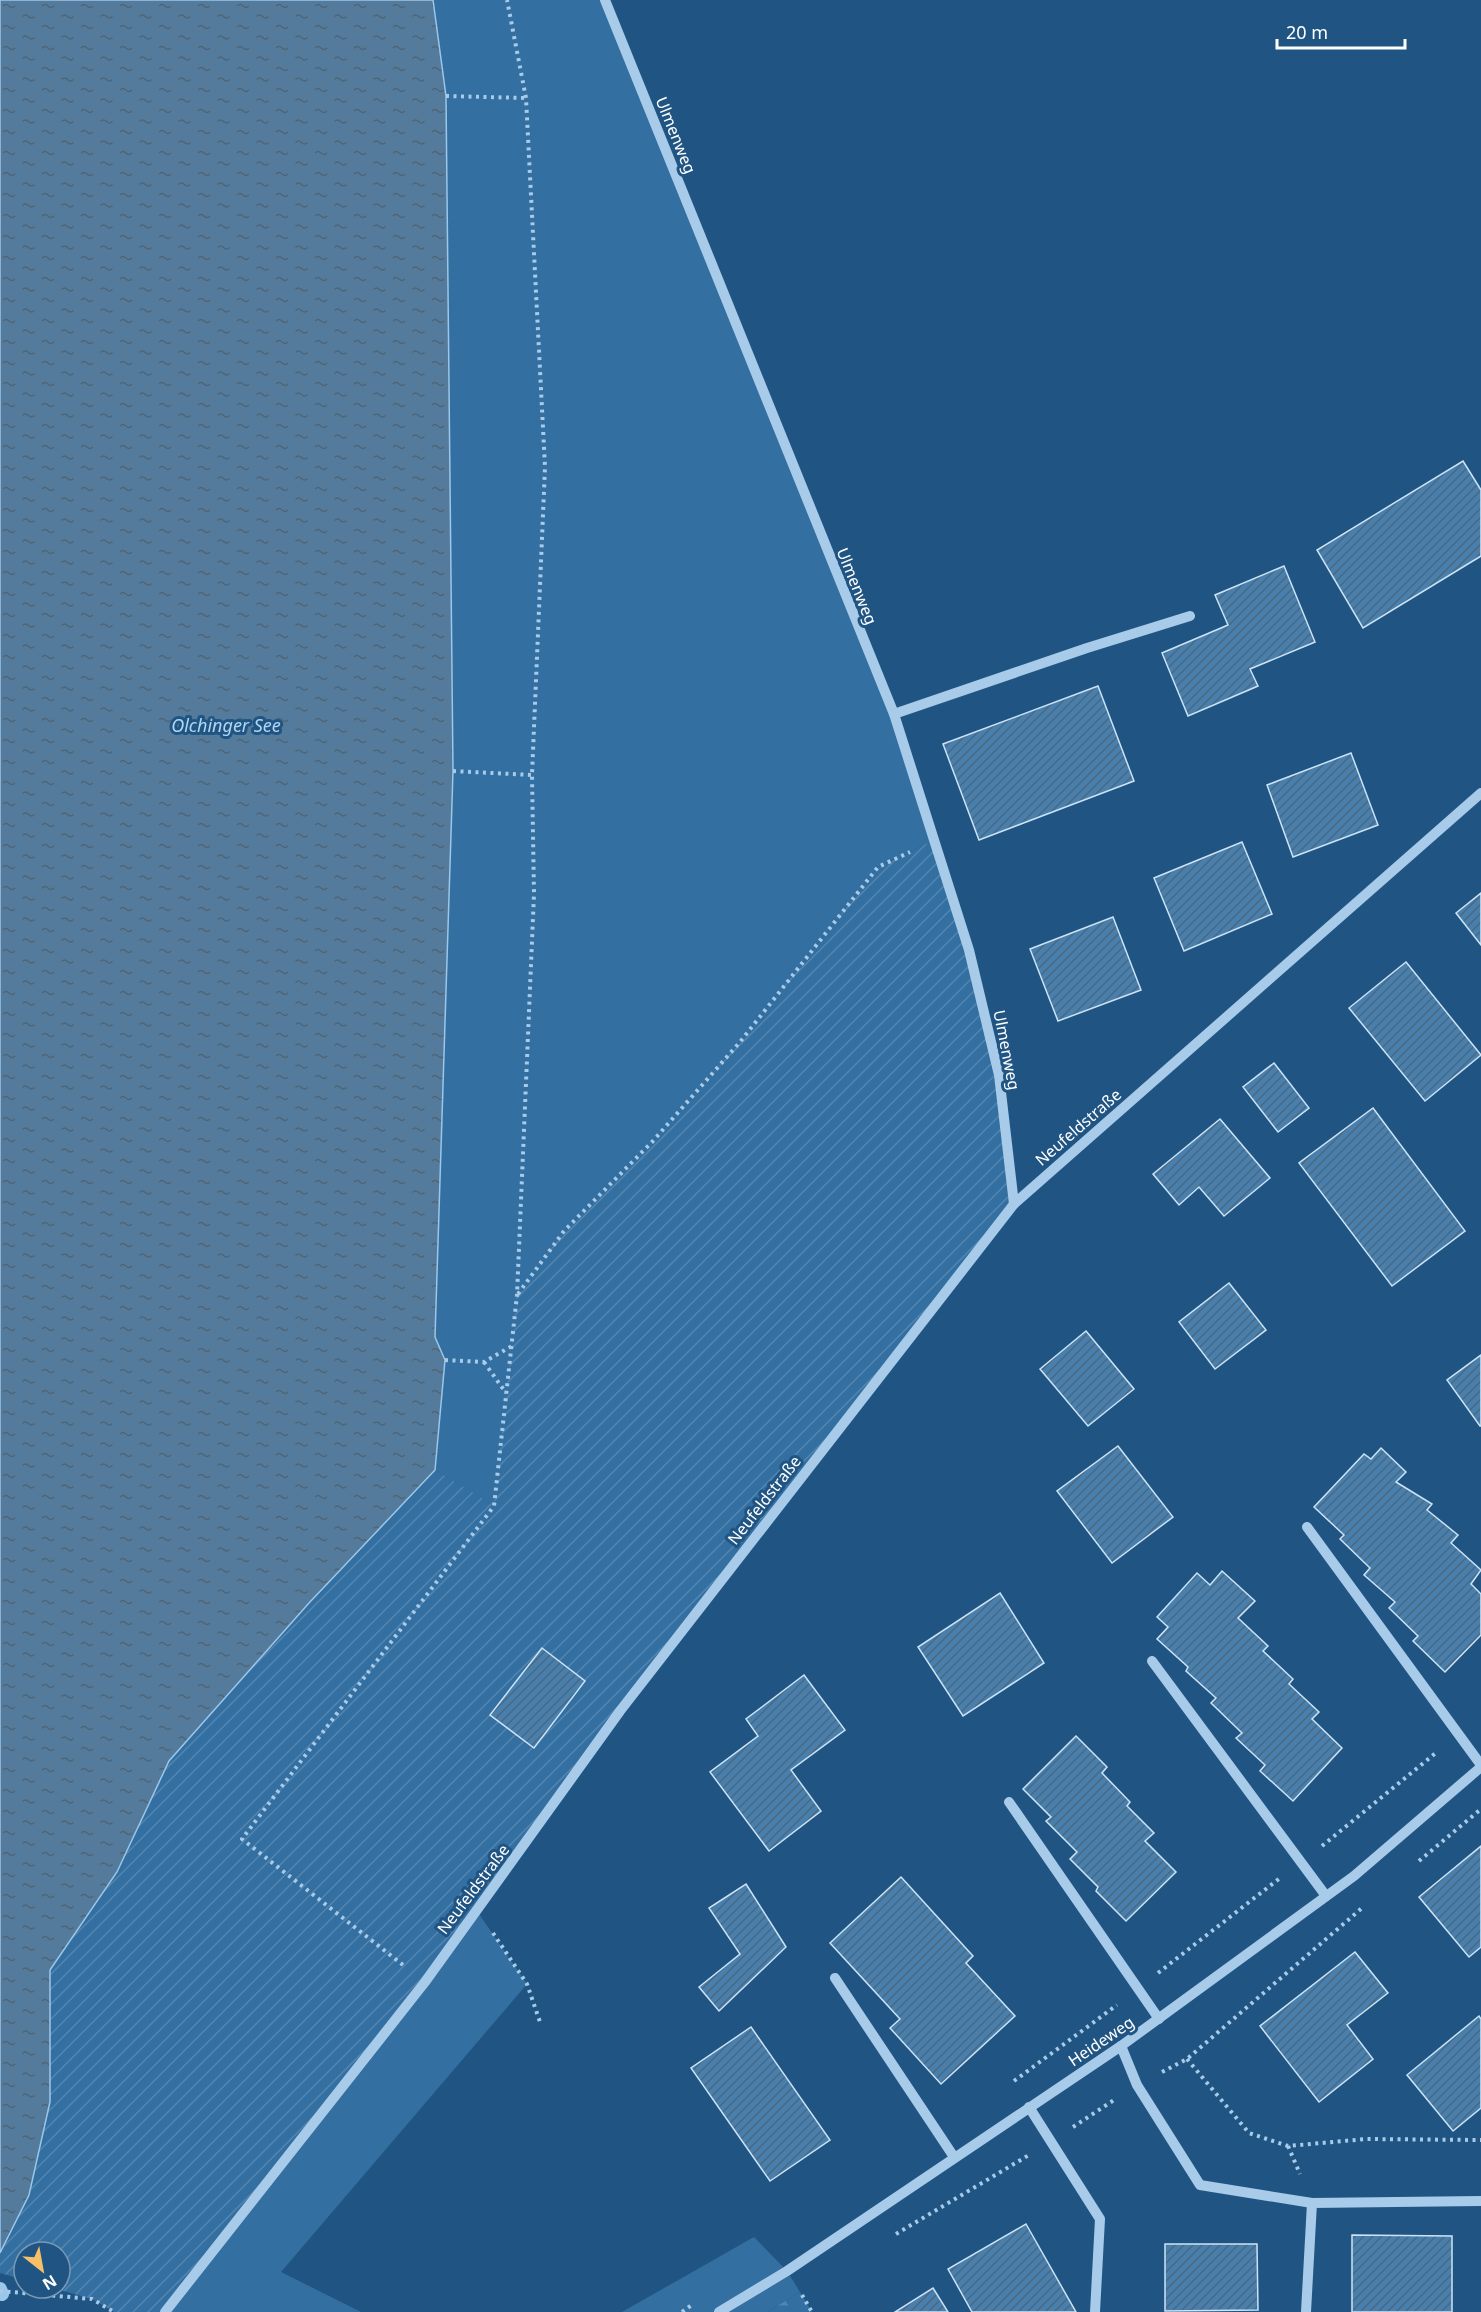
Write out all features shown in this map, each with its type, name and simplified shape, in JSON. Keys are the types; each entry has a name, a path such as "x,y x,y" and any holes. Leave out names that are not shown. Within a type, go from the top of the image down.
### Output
{"street":[{"name":"Ulmenweg","path":"605,0 894,714 969,950 999,1074 1014,1204"},
{"path":"894,714 1087,648 1190,616"},
{"name":"Neufeldstraße","path":"165,2312 425,1982 620,1711 1014,1204 1481,793"},
{"path":"1307,1527 1481,1766"},
{"path":"1152,1661 1326,1896"},
{"name":"Heideweg","path":"719,2312 787,2271 1159,2019 1354,1876 1481,1766"},
{"path":"1008,1802 1159,2019"},
{"path":"836,1978 954,2157"},
{"path":"1121,2046 1137,2085 1200,2185 1312,2203 1481,2201"},
{"path":"1029,2107 1100,2219 1095,2312"},
{"path":"1306,2312 1312,2203"}],"path":[{"path":"425,1982 242,1839 494,1506 517,1295 534,894 532,775 545,467 526,98 507,0"},
{"path":"446,96 526,98"},
{"path":"453,771 532,775"},
{"path":"517,1295 564,1231 653,1141 740,1042 878,867 934,840"},
{"path":"445,1360 484,1362 512,1346"},
{"path":"484,1362 506,1394"},
{"path":"1011,2083 1302,1861 1457,1735"},
{"path":"477,1911 527,1984 540,2022"},
{"path":"1187,2059 1249,2133 1288,2146 1366,2139 1481,2140"},
{"path":"0,2291 92,2299 114,2312"},
{"path":"682,2312 701,2299"}],"green space":[{"path":"433,0 605,0 894,714 934,840 878,867 740,1042 653,1141 564,1231 494,1506 435,1470 445,1360 435,1337 453,771 446,96"},
{"path":"934,840 999,1074 1014,1204 620,1711 477,1911 165,2312 114,2312 92,2299 72,2293 72,2240 12,2240 12,2276 0,2273 0,2253 29,2195 50,2102 50,1970 117,1872 169,1761 309,1603 435,1470 494,1505 517,1295 564,1231 653,1141 740,1042 878,867"},
{"path":"477,1911 527,1984 281,2272 361,2312 165,2312"},
{"path":"754,2237 787,2271 800,2292 767,2312 622,2312"},
{"path":"800,2292 812,2312 767,2312"}],"water":[{"name":"Olchinger See","path":"0,0 433,0 446,96 453,771 435,1337 445,1360 435,1470 309,1603 169,1761 117,1872 50,1970 50,2102 29,2195 0,2253"}],"building":[{"path":"1463,461 1481,490 1481,556 1363,628 1317,550"},
{"path":"1284,566 1315,642 1250,669 1258,686 1188,716 1162,653 1228,625 1215,595"},
{"path":"1098,686 1134,781 979,840 943,744"},
{"path":"1351,753 1378,825 1293,857 1267,785"},
{"path":"1242,842 1272,914 1184,951 1154,878"},
{"path":"1481,893 1481,945 1456,913"},
{"path":"1113,917 1141,990 1058,1021 1030,949"},
{"path":"1406,962 1481,1055 1425,1101 1349,1008"},
{"path":"1274,1063 1309,1108 1278,1132 1243,1087"},
{"path":"1373,1108 1465,1231 1392,1286 1299,1163"},
{"path":"1220,1119 1270,1178 1224,1216 1199,1187 1179,1205 1153,1174"},
{"path":"1229,1283 1266,1330 1215,1369 1179,1322"},
{"path":"1086,1331 1134,1389 1088,1426 1040,1369"},
{"path":"1481,1355 1481,1426 1480,1426 1447,1380"},
{"path":"1118,1446 1173,1517 1112,1563 1057,1491"},
{"path":"1381,1448 1406,1472 1396,1482 1432,1504 1427,1510 1458,1535 1451,1543 1481,1570 1471,1584 1481,1594 1481,1635 1445,1672 1413,1641 1418,1636 1389,1608 1395,1602 1364,1575 1370,1568 1340,1539 1344,1535 1314,1507 1364,1454 1371,1459"},
{"path":"1222,1571 1255,1601 1238,1618 1268,1646 1263,1651 1293,1679 1289,1684 1319,1712 1312,1719 1342,1748 1293,1801 1260,1771 1265,1765 1236,1738 1242,1733 1211,1703 1216,1698 1186,1671 1188,1667 1157,1639 1168,1627 1157,1617 1197,1573 1210,1585"},
{"path":"1000,1593 1044,1663 963,1716 918,1647"},
{"path":"542,1648 585,1681 534,1748 490,1715"},
{"path":"804,1675 845,1730 791,1770 821,1811 769,1851 710,1772 758,1736 746,1719"},
{"path":"1076,1736 1107,1767 1102,1773 1130,1802 1127,1806 1154,1833 1145,1841 1176,1872 1126,1921 1096,1891 1098,1887 1070,1859 1077,1852 1046,1821 1051,1817 1023,1789"},
{"path":"1481,1846 1481,1947 1469,1957 1419,1897"},
{"path":"901,1877 973,1956 966,1963 1015,2016 941,2084 890,2028 900,2019 830,1943"},
{"path":"746,1884 786,1947 719,2011 699,1987 740,1954 709,1908"},
{"path":"1355,1952 1388,1993 1347,2025 1373,2059 1319,2102 1260,2026"},
{"path":"1479,2016 1481,2019 1481,2108 1453,2131 1407,2075"},
{"path":"751,2027 830,2140 770,2181 691,2068"},
{"path":"1026,2224 1076,2312 972,2312 948,2269"},
{"path":"1352,2235 1452,2236 1452,2312 1352,2312"},
{"path":"1165,2244 1257,2244 1258,2310 1165,2311"},
{"path":"933,2288 948,2312 895,2312"}],"waterway":[{"path":"0,2289 2,2294"}]}
